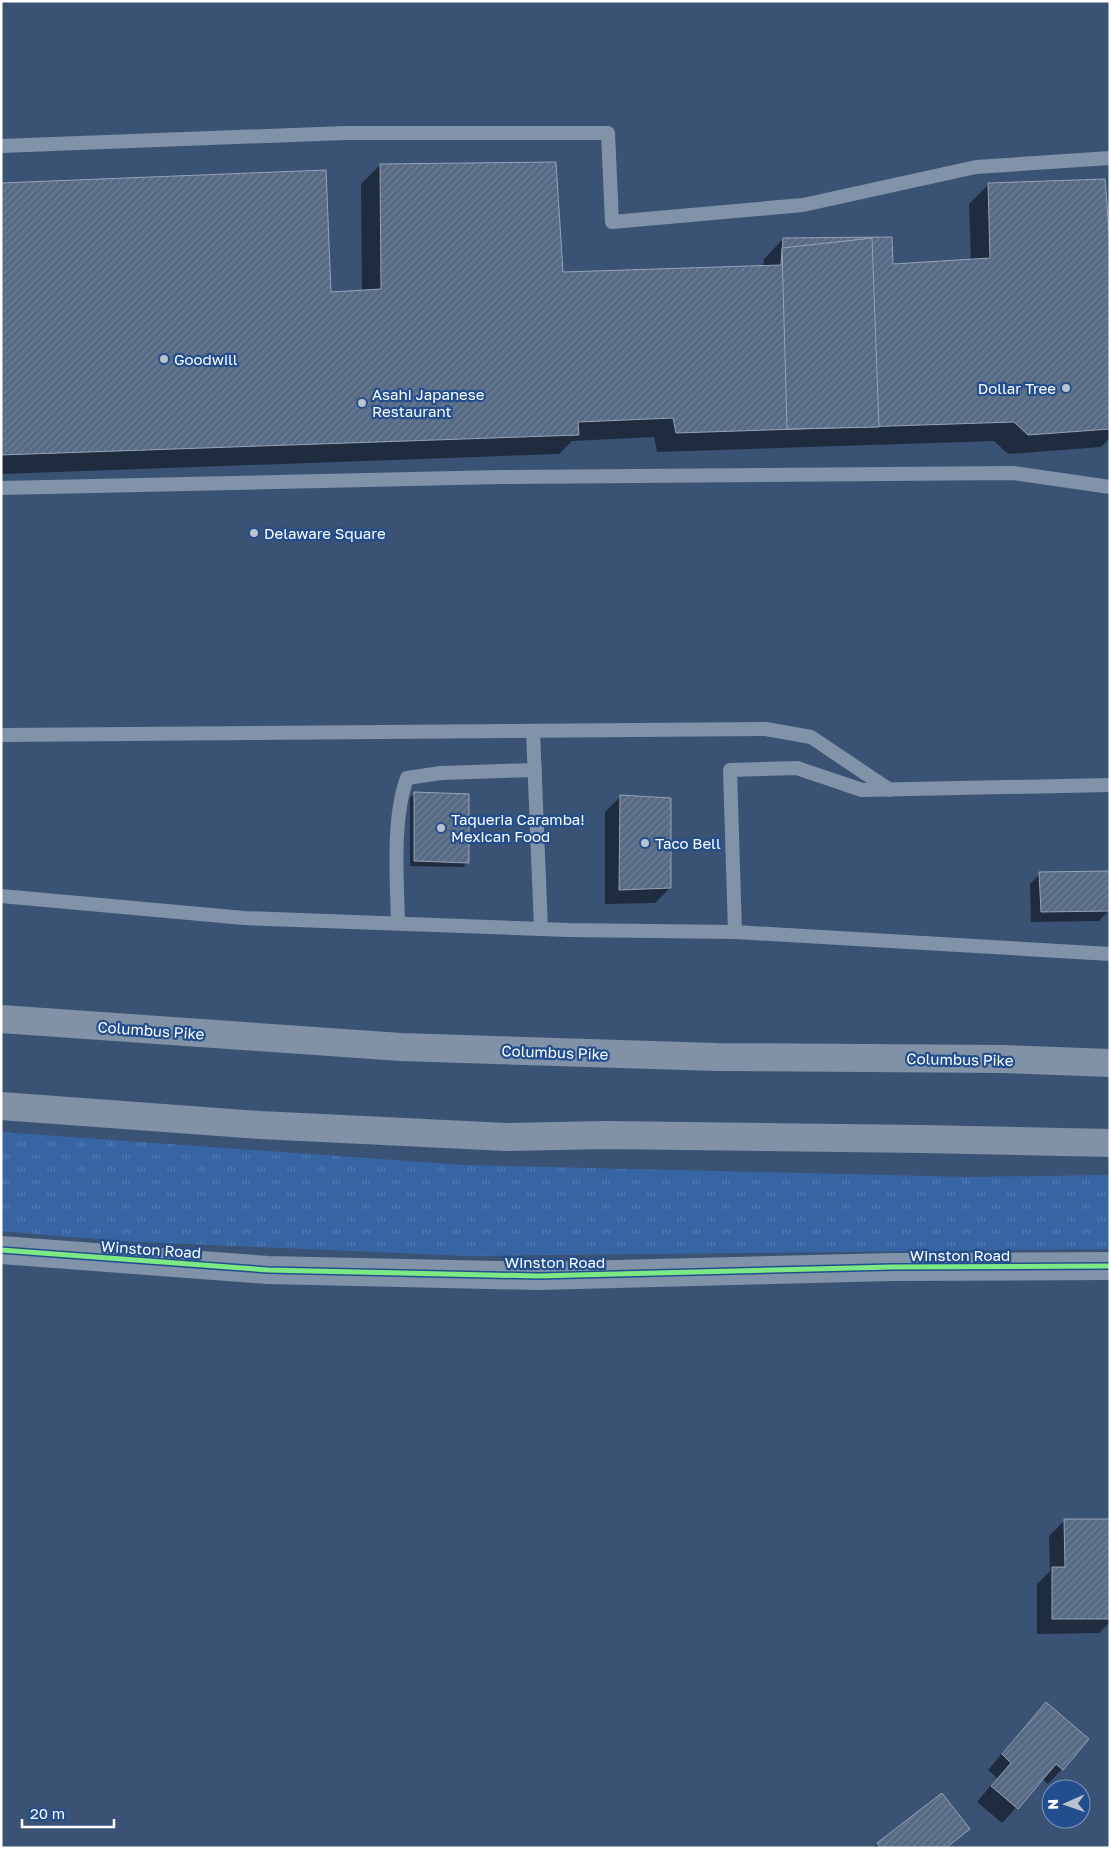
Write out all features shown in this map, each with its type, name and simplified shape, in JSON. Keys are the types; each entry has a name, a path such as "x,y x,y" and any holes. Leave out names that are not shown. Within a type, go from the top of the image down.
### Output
{"highway":[{"name":"Columbus Pike","path":"1,1019 401,1046 716,1057 1002,1059 1110,1064"},
{"path":"1,1106 260,1125 507,1137 606,1135 1110,1143"}],"street":[{"name":"Winston Road","path":"1,1250 268,1270 538,1276 892,1267 1110,1266"}],"lane":[{"path":"1,146 344,133 608,133 612,222 803,206 976,167 1110,158"},
{"path":"1,488 501,478 1013,473 1110,487"},
{"path":"1,735 766,728 811,737 890,790"},
{"path":"534,731 541,928"},
{"path":"735,932 730,770 797,768 862,790 1110,785"},
{"path":"398,923 396,859 401,795 407,778 441,773 535,770"},
{"path":"1,896 244,918 541,928 735,932 1110,954"}],"green space":[{"path":"1,1132 464,1165 969,1177 1110,1175 1110,1249 467,1256 120,1241 1,1231"}],"building":[{"path":"556,162 563,272 781,265 783,238 892,237 893,264 990,258 988,183 1105,179 1110,245 1110,429 1028,435 1014,422 676,433 673,418 578,422 579,435 1,455 1,183 326,170 331,292 381,289 380,164"},
{"path":"872,238 879,427 787,429 782,248"},
{"name":"Taqueria Caramba! Mexican Food","path":"414,792 469,794 469,863 414,861"},
{"name":"Taco Bell","path":"620,795 671,798 671,888 619,890"},
{"path":"1110,871 1110,911 1041,912 1039,872"},
{"path":"1064,1519 1110,1519 1110,1619 1052,1619 1052,1567 1065,1567"},
{"path":"1046,1702 1089,1739 1063,1770 1056,1764 1043,1779 1041,1779 1041,1782 1018,1809 991,1786 1011,1763 1002,1754"},
{"path":"942,1793 970,1829 946,1848 880,1848 877,1843"}],"cycle path":[{"path":"1,1250 268,1270 538,1276 892,1267 1110,1266"}],"place":[{"name":"Goodwill","path":"164,359"},
{"name":"Dollar Tree","path":"1066,388"},
{"name":"Asahi Japanese Restaurant","path":"362,403"},
{"name":"Delaware Square","path":"254,533"},
{"name":"Taqueria Caramba! Mexican Food","path":"441,828"},
{"name":"Taco Bell","path":"645,843"}]}
